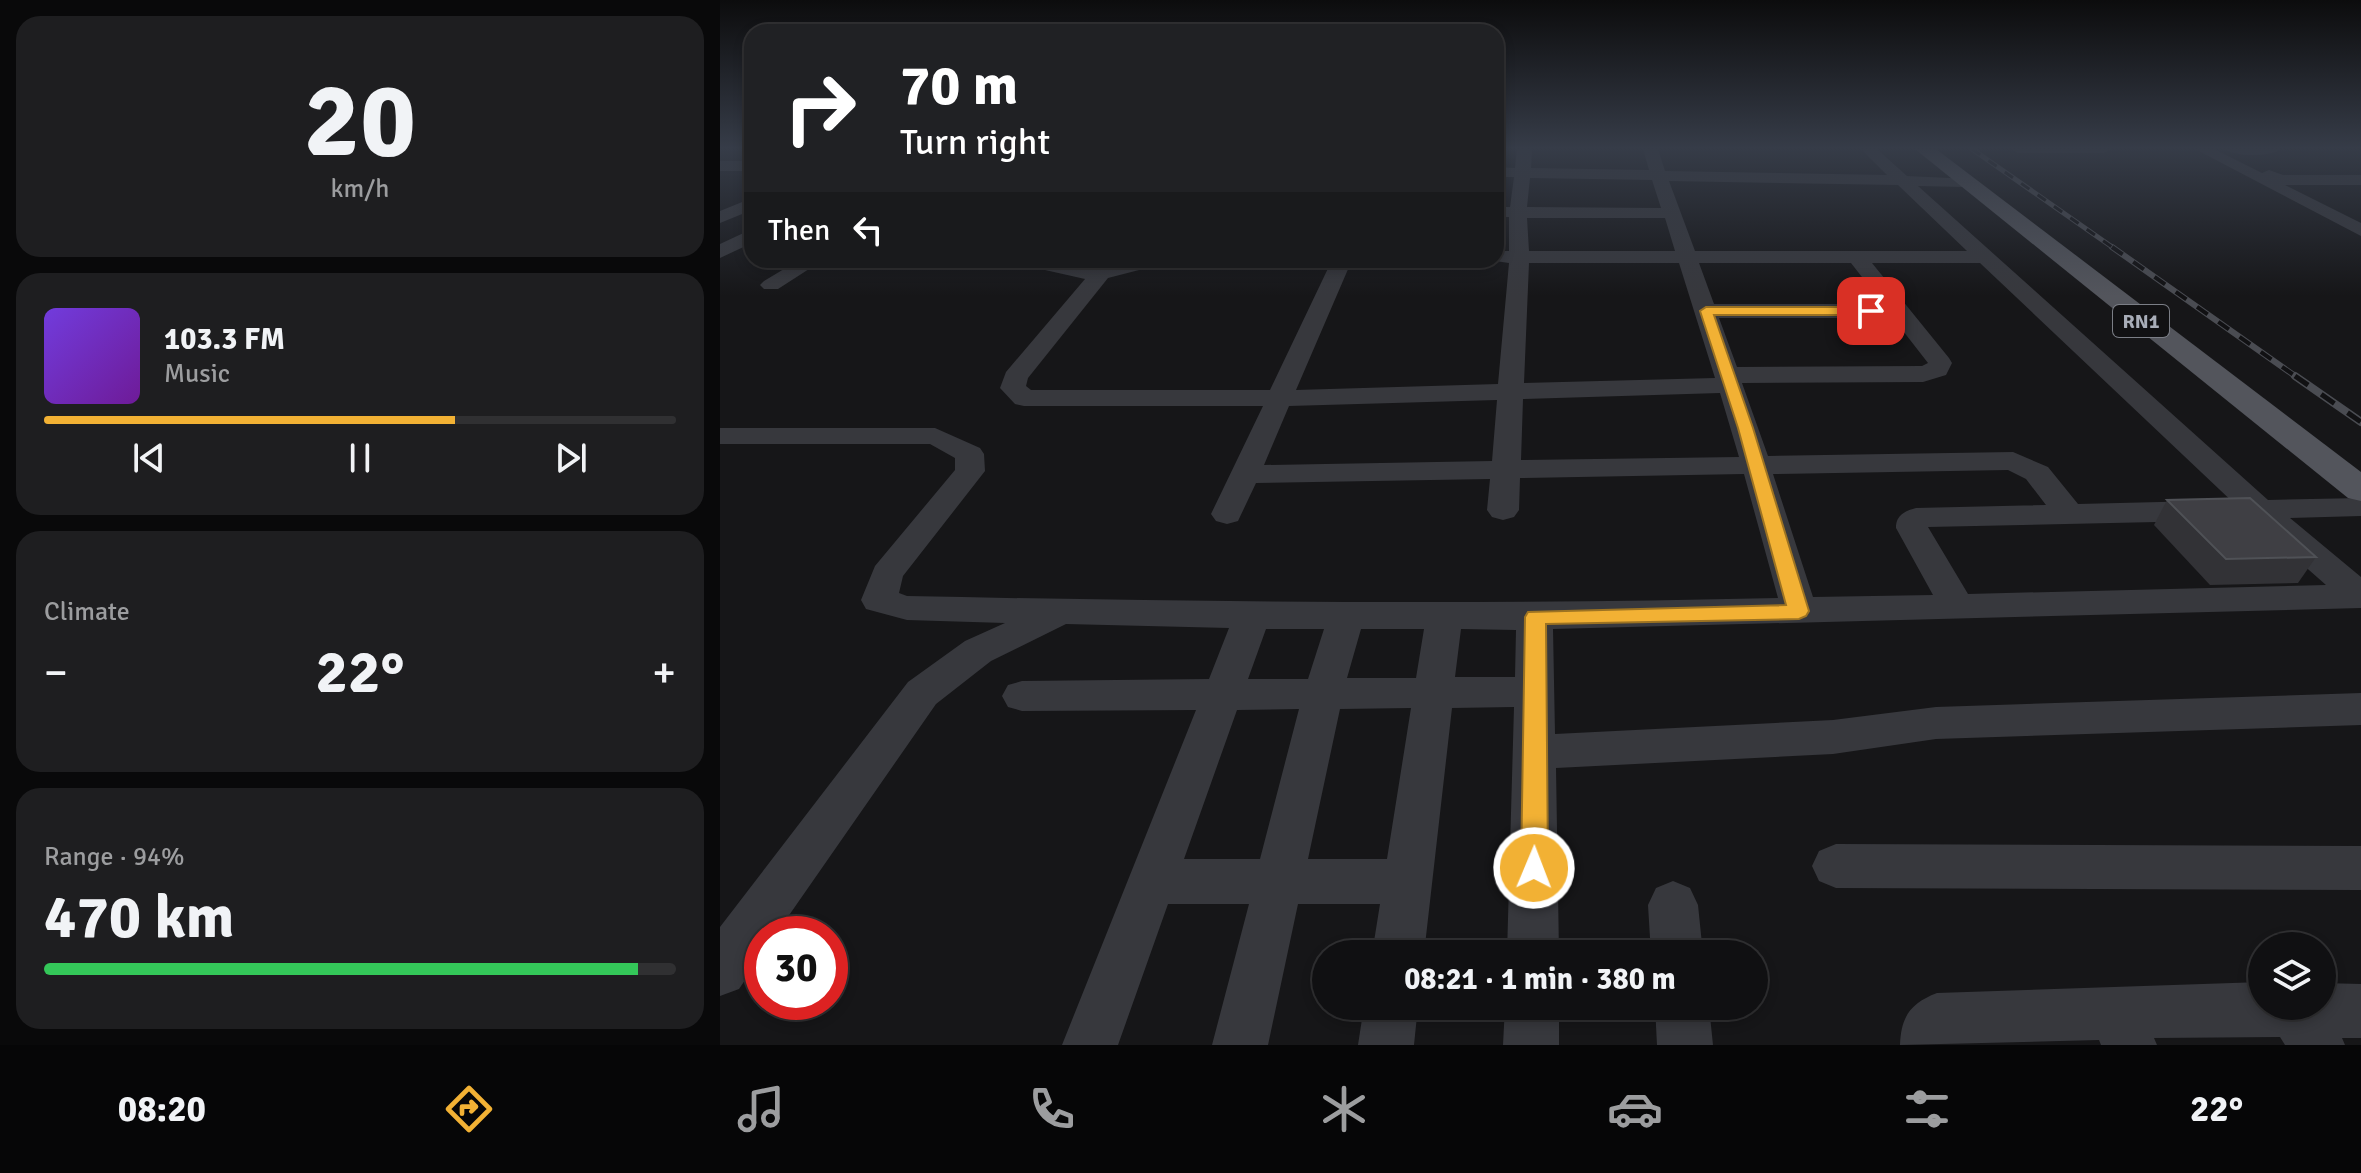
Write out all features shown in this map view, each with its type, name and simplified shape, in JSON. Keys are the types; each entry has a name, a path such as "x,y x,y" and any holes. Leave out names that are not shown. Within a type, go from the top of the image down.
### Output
{"main road":[{"name":"RN1","path":"1985,198 2361,490"}],"street":[{"path":"1503,510 1512,394 1508,257 1520,198"},
{"path":"1669,198 1729,380 1799,611"},
{"path":"1920,198 2260,510 2361,596"},
{"path":"2298,198 2357,228 2359,224 2350,213 2318,198"},
{"path":"720,218 744,207"},
{"path":"1504,212 1674,213"},
{"path":"720,254 744,240"},
{"path":"720,254 744,256"},
{"path":"1508,257 1987,257"},
{"path":"1101,273 1015,377 1013,388 1024,398 1512,394 1729,380 1923,374 1937,370 1940,363 1857,257"},
{"path":"771,285 800,268"},
{"path":"1058,268 1069,272 1101,273 1127,268"},
{"path":"1227,514 1338,268"},
{"path":"1706,311 1899,311"},
{"path":"720,436 935,436 970,454 970,471 887,574 879,600 907,608 1252,616 1535,617 2361,596"},
{"path":"1246,474 2013,461 2037,473 2068,513"},
{"path":"1959,608 1912,528 1916,518 2361,507"},
{"path":"720,970 922,693 978,651 1060,612"},
{"path":"1090,1045 1252,616"},
{"path":"1240,1045 1323,694 1346,616"},
{"path":"1400,940 1444,617"},
{"path":"1533,940 1535,617"},
{"path":"1022,696 1534,692"},
{"path":"1536,752 1833,737 1936,723 2361,709"},
{"path":"1836,866 2361,868"},
{"path":"1151,881 1407,882"},
{"path":"1673,905 1676,940"},
{"path":"1928,1045 1928,1032 1937,1020 2122,1028 2306,1027 2361,1011"},
{"path":"1386,1045 1389,1020"},
{"path":"1531,1045 1532,1020"},
{"path":"1683,1020 1685,1045"}],"building":[{"path":"2250,498 2316,557 2226,559 2167,500"}],"railway":[{"path":"2042,198 2115,249"},
{"path":"2112,247 2298,378"},
{"path":"2295,376 2361,422"}],"route":[{"path":"1534,868 1535,617 1799,611 1745,428 1706,311 1871,311"}]}
